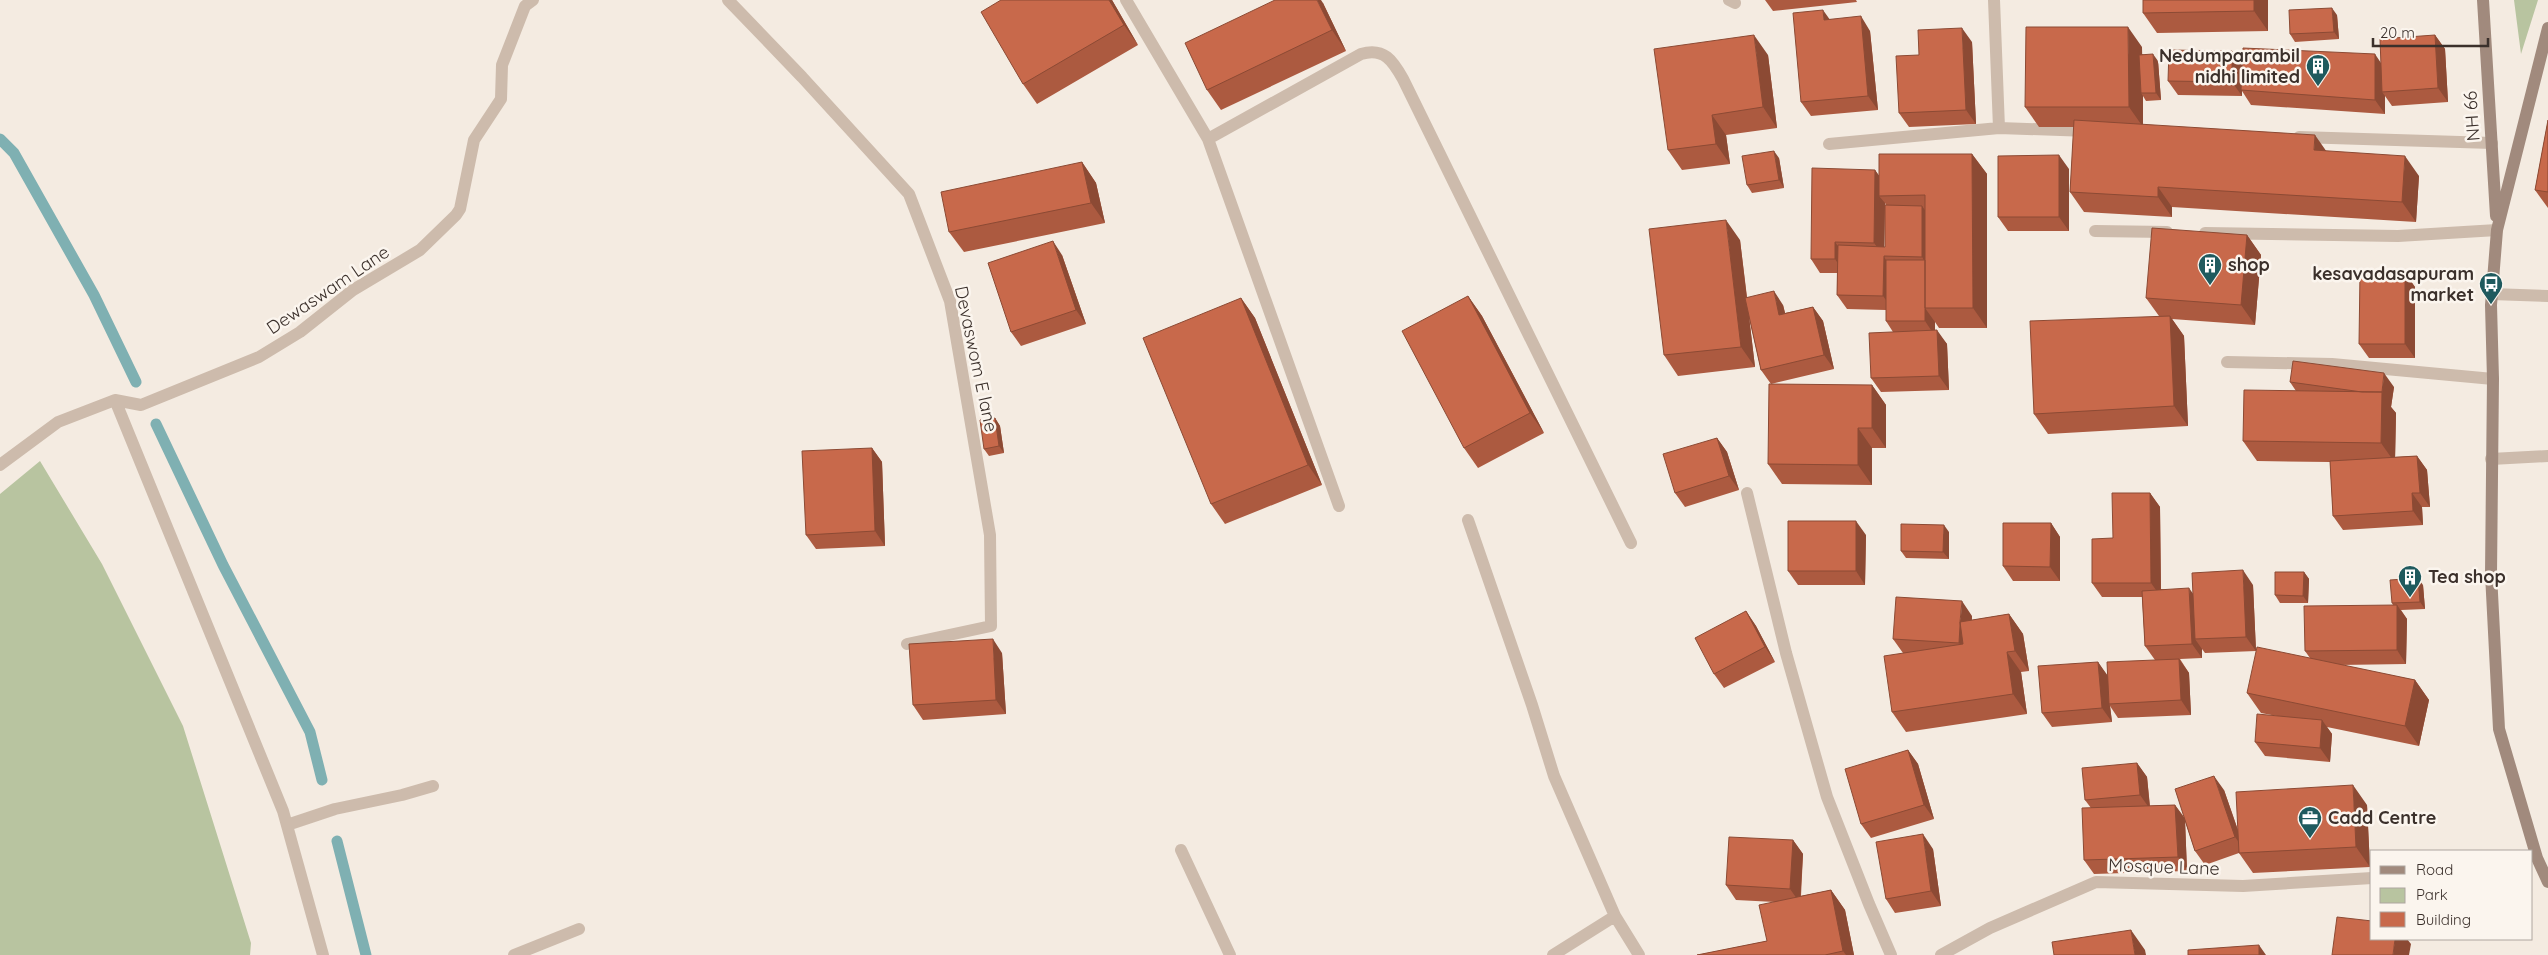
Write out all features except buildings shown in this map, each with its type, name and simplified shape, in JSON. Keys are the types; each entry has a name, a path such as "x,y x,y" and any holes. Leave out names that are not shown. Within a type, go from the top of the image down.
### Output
{"main road":[{"name":"NH 66","path":"2483,0 2497,230"},
{"path":"2533,850 2500,729 2491,574 2493,379 2491,294 2497,230 2548,28"},
{"path":"2535,859 2548,882"}],"street":[{"name":"Dewaswam Lane","path":"115,400 141,405 259,357 300,332 352,290 420,250 460,209 474,140 501,99 502,65 525,6 533,0"},
{"name":"Devaswom E lane","path":"728,0 802,77 909,194 950,301 990,535 991,626 907,644"},
{"path":"1126,0 1208,139 1339,506"},
{"path":"1994,0 1999,128"},
{"path":"1208,139 1361,54 1374,51 1389,58 1407,88 1631,543"},
{"path":"1829,144 1999,128 2098,131"},
{"path":"2285,137 2492,143"},
{"path":"2095,230 2398,236 2497,230"},
{"path":"2491,294 2548,296"},
{"path":"2227,362 2332,364 2493,379"},
{"path":"0,464 58,422 115,400 287,825 323,955"},
{"path":"2491,459 2548,456"},
{"path":"1746,493 1786,653 1827,797 1868,904 1891,955"},
{"path":"1468,520 1532,705 1554,776 1615,916 1639,955"},
{"path":"287,825 336,808 402,795 433,786"},
{"path":"1181,850 1230,955"},
{"name":"Mosque Lane","path":"1941,955 1990,928 2096,882 2243,886 2370,878"},
{"path":"1552,955 1615,916"},
{"path":"514,955 579,929"}],"green space":[{"path":"2514,0 2538,0 2521,54"},
{"path":"40,461 102,564 183,726 251,943 250,955 0,955 0,494"}],"waterway":[{"path":"0,139 14,153 94,295 136,382"},
{"path":"156,424 223,565 310,732 322,780"},
{"path":"337,841 366,955"}],"place":[{"name":"Nedumparambil nidhi limited","path":"2318,87"},
{"name":"shop","path":"2210,286"},
{"name":"kesavadasapuram market","path":"2491,305"},
{"name":"Tea shop","path":"2410,598"},
{"name":"Cadd Centre","path":"2310,839"}]}
